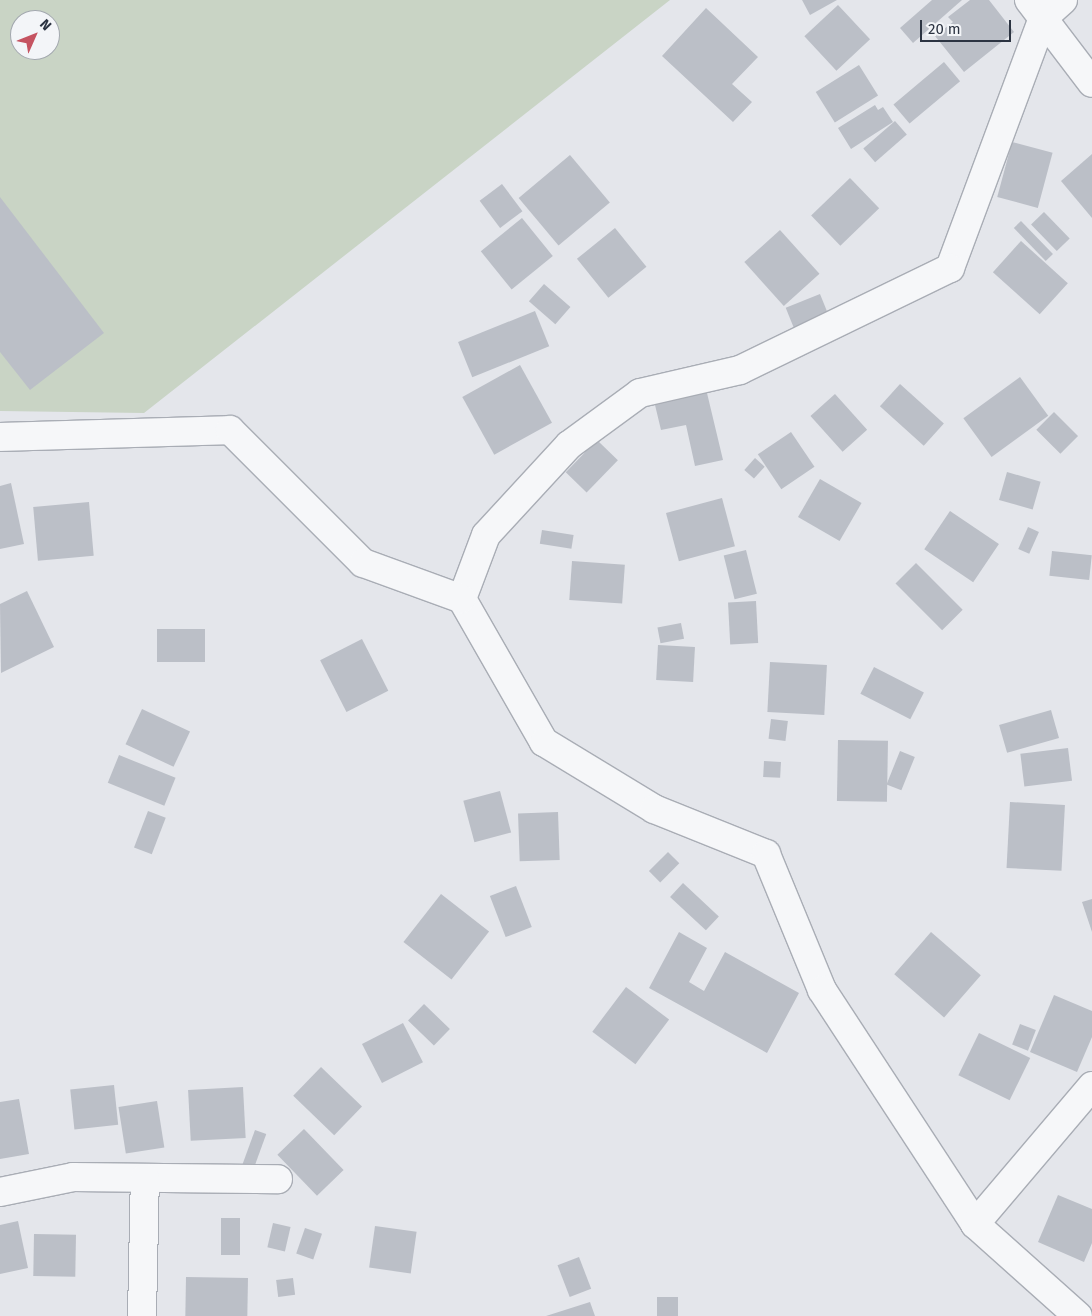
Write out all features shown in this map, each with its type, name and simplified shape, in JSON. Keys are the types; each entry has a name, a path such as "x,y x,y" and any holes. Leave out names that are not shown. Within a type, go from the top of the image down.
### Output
{"street":[{"path":"1036,9 1063,0"},
{"path":"1036,9 1092,83"},
{"path":"462,599 486,535 569,445 640,393 740,370 950,268 1036,9"},
{"path":"0,437 230,430 363,563 462,599 544,742 654,809 766,854 822,990 976,1224 1078,1316"},
{"path":"976,1224 1092,1086"},
{"path":"0,1192 72,1177 278,1179"},
{"path":"142,1316 145,1178"}],"green space":[{"path":"0,0 670,0 144,413 0,411"}],"building":[{"path":"802,0 837,0 810,15"},
{"path":"932,0 962,0 913,43 900,28"},
{"path":"970,0 989,0 1014,32 964,72 935,36 953,22 948,17"},
{"path":"838,5 870,39 836,71 804,36"},
{"path":"706,8 758,57 732,84 752,102 733,122 662,56"},
{"path":"944,62 960,81 910,124 893,104"},
{"path":"859,65 878,96 835,123 816,92"},
{"path":"875,105 878,110 883,107 893,122 851,149 838,128"},
{"path":"895,121 907,135 875,162 863,149"},
{"path":"1012,142 1053,153 1038,208 997,197"},
{"path":"1092,154 1092,218 1061,181"},
{"path":"570,155 610,202 559,246 519,198"},
{"path":"850,178 879,208 840,246 811,216"},
{"path":"502,184 522,211 500,228 480,201"},
{"path":"0,197 104,333 30,390 0,352"},
{"path":"1044,212 1070,239 1057,251 1031,225"},
{"path":"522,218 553,256 512,289 481,251"},
{"path":"1021,221 1053,254 1046,261 1014,228"},
{"path":"615,228 646,267 608,298 577,259"},
{"path":"780,230 819,274 784,306 744,262"},
{"path":"1021,241 1068,283 1040,314 993,272"},
{"path":"544,284 570,307 555,324 529,301"},
{"path":"820,294 829,316 795,330 786,308"},
{"path":"535,311 549,346 472,377 458,342"},
{"path":"520,365 552,423 494,455 462,397"},
{"path":"1020,377 1048,416 992,457 963,418"},
{"path":"900,384 944,423 924,446 880,406"},
{"path":"707,393 723,460 695,466 686,425 661,430 655,405"},
{"path":"835,394 867,430 843,452 810,416"},
{"path":"1054,412 1078,436 1060,454 1036,430"},
{"path":"791,432 814,467 781,489 758,454"},
{"path":"597,440 618,460 587,493 566,472"},
{"path":"755,458 765,467 754,479 744,470"},
{"path":"1007,472 1041,482 1033,510 999,500"},
{"path":"820,479 862,503 840,541 798,517"},
{"path":"11,483 24,544 0,549 0,486"},
{"path":"722,498 735,546 679,561 666,513"},
{"path":"89,502 94,556 38,561 33,507"},
{"path":"950,511 999,544 973,582 924,549"},
{"path":"1028,527 1039,532 1029,554 1018,549"},
{"path":"542,530 574,535 571,549 540,544"},
{"path":"746,550 757,594 735,599 724,556"},
{"path":"1052,551 1092,555 1089,580 1049,576"},
{"path":"572,561 625,565 622,604 569,600"},
{"path":"916,563 963,610 942,630 895,584"},
{"path":"27,591 54,647 1,673 0,604"},
{"path":"756,601 758,643 730,644 728,602"},
{"path":"681,623 684,639 660,643 657,628"},
{"path":"157,629 205,629 205,662 157,662"},
{"path":"362,639 388,691 346,712 320,660"},
{"path":"658,645 695,647 693,682 656,680"},
{"path":"770,662 827,665 824,715 767,712"},
{"path":"874,667 924,692 910,719 860,694"},
{"path":"142,709 190,731 174,767 126,744"},
{"path":"1051,710 1059,738 1007,753 999,725"},
{"path":"771,719 788,721 785,741 769,739"},
{"path":"838,740 888,741 887,802 837,801"},
{"path":"1068,748 1072,781 1024,787 1020,754"},
{"path":"900,751 915,757 901,790 887,784"},
{"path":"119,755 176,778 164,806 108,783"},
{"path":"764,761 781,762 780,778 763,777"},
{"path":"500,791 511,833 474,842 463,801"},
{"path":"1010,802 1065,805 1061,871 1007,868"},
{"path":"148,811 166,818 152,854 134,847"},
{"path":"558,812 560,860 520,861 518,813"},
{"path":"668,852 679,863 660,882 649,871"},
{"path":"683,883 719,916 706,930 670,897"},
{"path":"516,886 532,927 506,937 490,896"},
{"path":"441,894 489,932 452,980 403,942"},
{"path":"1092,899 1092,932 1082,902"},
{"path":"679,932 707,948 689,982 704,991 725,952 799,993 767,1053 649,988"},
{"path":"931,932 981,975 944,1018 894,974"},
{"path":"626,987 669,1019 635,1064 592,1032"},
{"path":"1054,995 1092,1011 1092,1037 1077,1072 1030,1052"},
{"path":"424,1004 450,1029 434,1046 408,1021"},
{"path":"403,1023 423,1062 382,1083 362,1044"},
{"path":"1020,1024 1036,1030 1028,1051 1012,1045"},
{"path":"979,1033 1030,1058 1010,1100 958,1075"},
{"path":"321,1067 362,1107 334,1135 293,1096"},
{"path":"114,1085 118,1125 74,1129 70,1090"},
{"path":"243,1087 246,1138 191,1141 188,1090"},
{"path":"19,1099 29,1154 0,1159 0,1102"},
{"path":"157,1101 164,1147 126,1154 118,1107"},
{"path":"304,1129 344,1170 317,1196 277,1155"},
{"path":"255,1130 266,1134 252,1173 241,1169"},
{"path":"1058,1195 1092,1209 1092,1243 1084,1262 1038,1242"},
{"path":"221,1218 240,1218 240,1255 221,1255"},
{"path":"18,1221 28,1268 0,1274 0,1225"},
{"path":"273,1223 291,1227 285,1251 267,1247"},
{"path":"375,1226 417,1232 411,1273 369,1268"},
{"path":"305,1228 322,1234 313,1259 296,1254"},
{"path":"34,1234 76,1235 75,1277 33,1276"},
{"path":"579,1257 591,1289 570,1297 558,1265"},
{"path":"186,1277 248,1278 247,1316 185,1316"},
{"path":"293,1278 295,1295 278,1297 276,1280"},
{"path":"657,1297 678,1297 678,1316 657,1316"},
{"path":"590,1302 595,1316 546,1316"}]}
